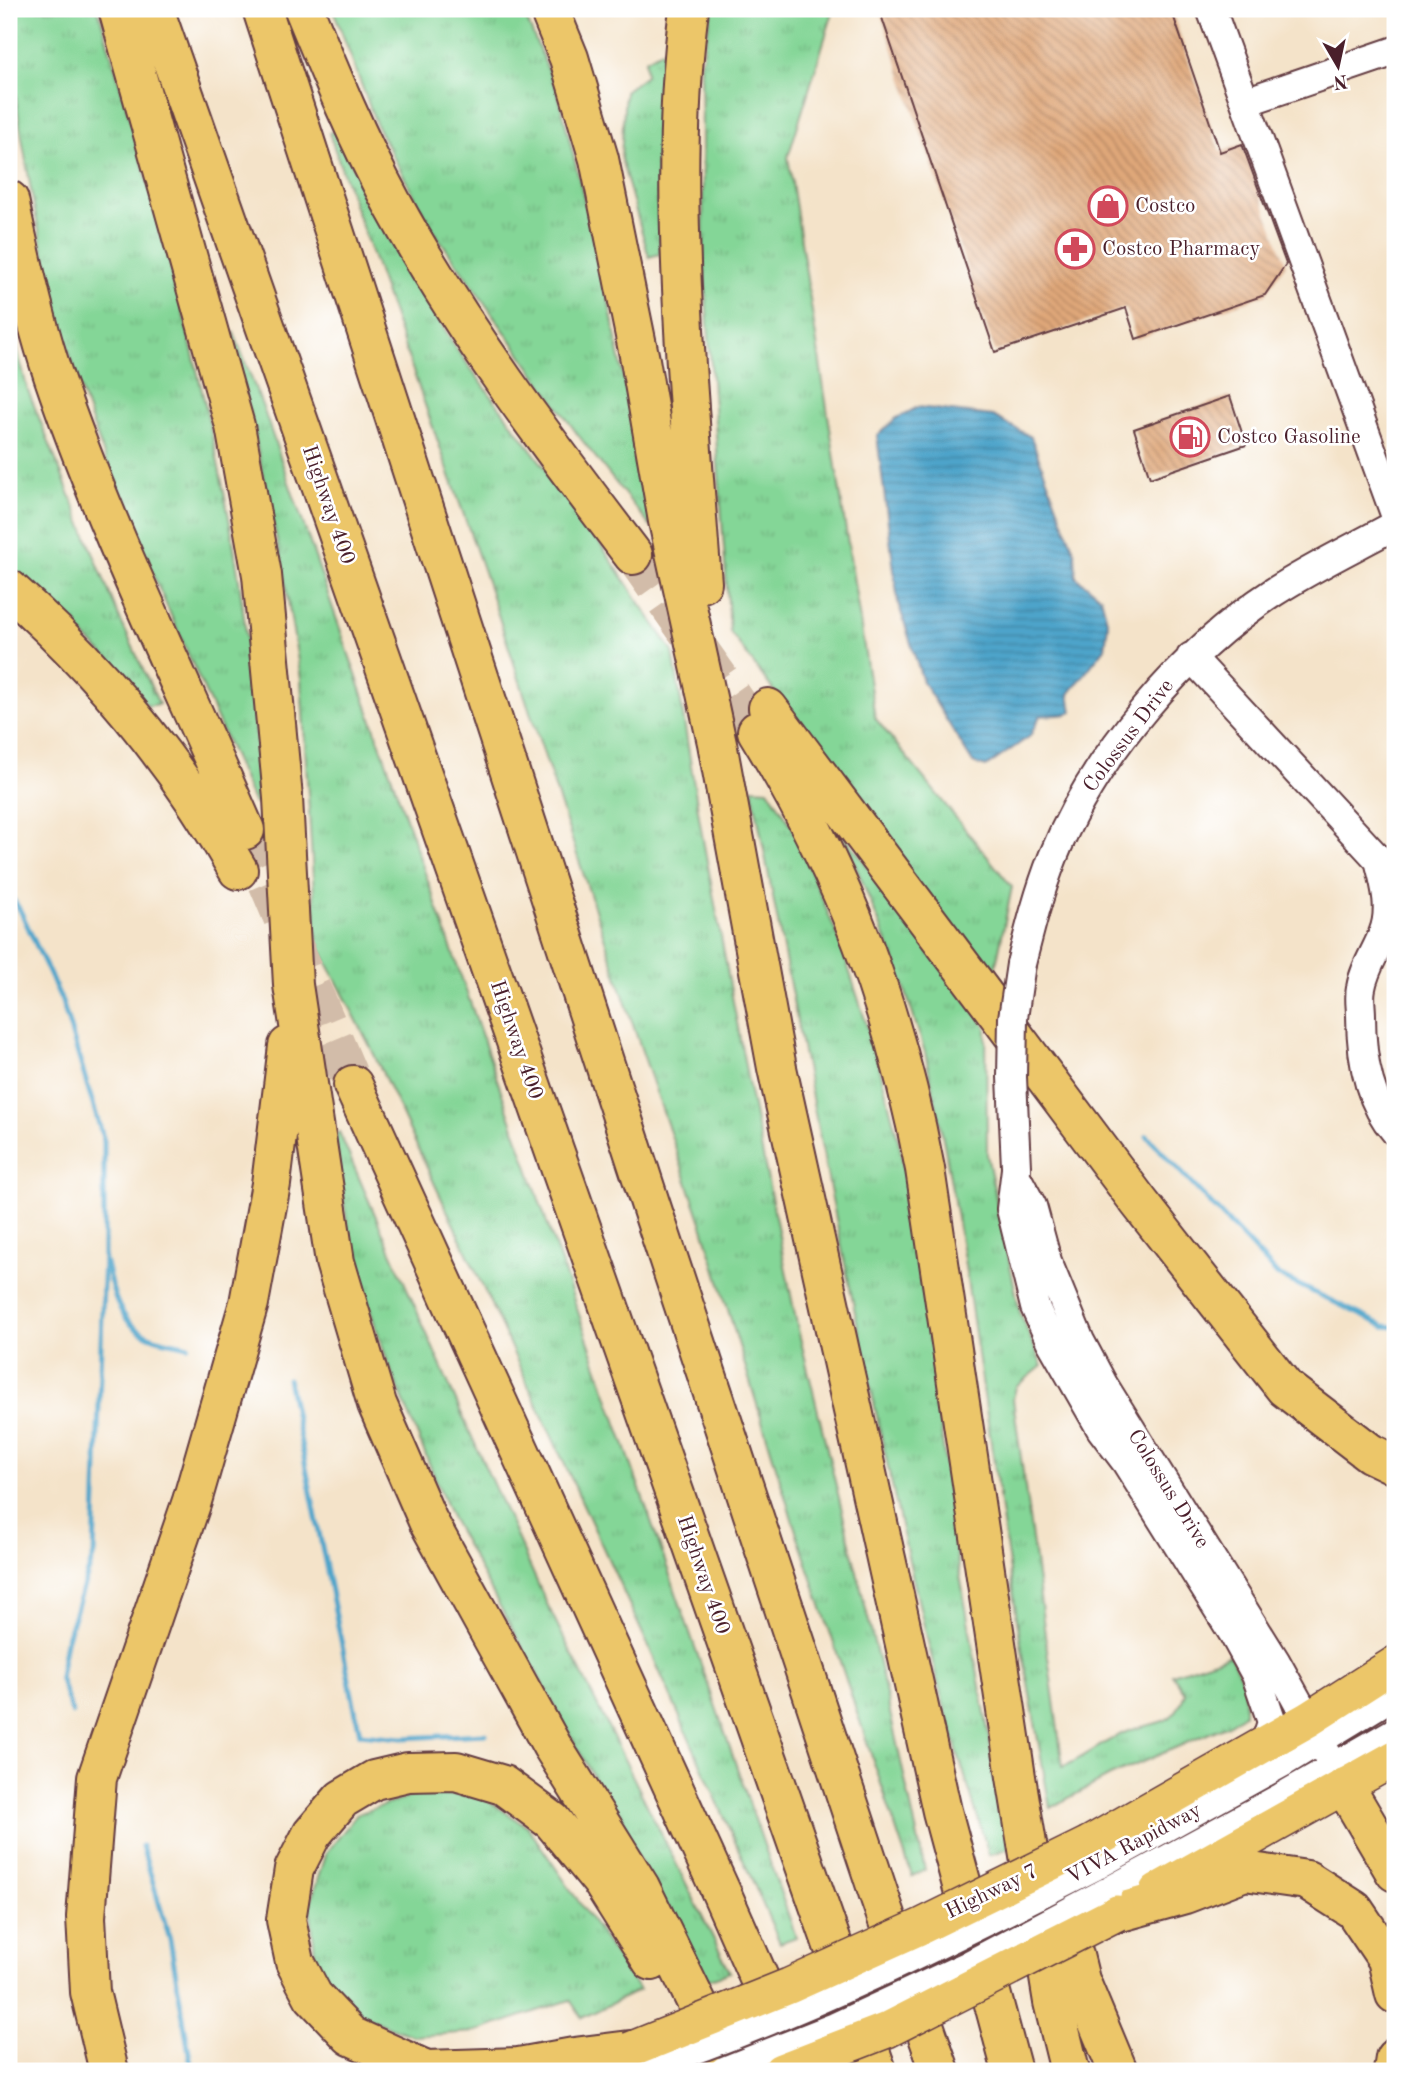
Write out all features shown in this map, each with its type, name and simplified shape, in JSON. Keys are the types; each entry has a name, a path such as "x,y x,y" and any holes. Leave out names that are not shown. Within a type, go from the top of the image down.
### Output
{"highway":[{"path":"118,9 235,426 262,575 284,798 293,985 335,1262 377,1404 428,1521 552,1746 640,1887 730,2071"},
{"name":"Highway 400","path":"155,9 877,2071"},
{"path":"262,9 650,1203 940,2071"},
{"path":"304,9 362,144 392,204 424,258 518,400 633,555"},
{"path":"550,9 573,71 599,159 638,348 668,521 717,743 778,1068 933,1771 1012,2071"},
{"path":"689,9 680,115 679,217 693,473 717,743"},
{"path":"9,200 34,310 52,373 78,444 245,830"},
{"path":"9,589 54,628 145,730 194,798 238,870"},
{"path":"1070,2071 1053,2002 1016,1777 927,1182 912,1101 872,964 844,895 786,779 762,719 1285,1388 1370,1452 1395,1465"},
{"path":"108,2071 90,1992 86,1917 97,1778 192,1501 248,1303 264,1230 277,1145 293,985"},
{"path":"352,1085 721,1892 800,2071"},
{"path":"635,2063 574,2057 519,2067 426,2070 351,2036 313,1996 295,1962 286,1920 294,1869 312,1834 342,1800 374,1780 408,1772 456,1771 503,1784 552,1821 602,1882 667,1984 705,2057 723,2071"},
{"path":"1016,1777 1037,1811 1080,1980 1118,2071"},
{"path":"1340,1777 1395,1872"},
{"path":"1112,1903 1185,1894 1245,1871 1307,1880 1354,1910 1387,1959 1395,1994"},
{"path":"1393,2071 1395,2059"}],"main road":[{"name":"Highway 7","path":"565,2071 635,2063 789,1986 1093,1854 1265,1744 1315,1730 1395,1664"},
{"path":"781,2071 887,2030 1340,1777 1395,1758"}],"street":[{"path":"1211,9 1395,514"},
{"path":"1245,102 1395,51"},
{"name":"Colossus Drive","path":"1340,1777 1315,1730 1266,1669 1080,1341 1047,1261 1032,1206 1016,1172 1012,1077 1013,1018 1021,964 1034,911 1053,856 1100,768 1147,707 1192,657 1274,592 1395,525"},
{"path":"1192,657 1378,860 1388,907 1385,931 1367,966 1360,989 1361,1040 1366,1073 1374,1097 1395,1131"},
{"name":"Colossus Drive","path":"1265,1744 1272,1722 1266,1669"},
{"name":"VIVA Rapidway","path":"1093,1854 1315,1730 1395,1694"},
{"path":"1340,1777 1395,1732"},
{"name":"VIVA Rapidway","path":"723,2071 835,2026 1112,1903"}],"green space":[{"path":"9,9 98,9 170,262 216,453 240,589 262,803 254,804 161,593 116,486 77,378 42,247 32,194 15,88"},
{"path":"333,9 522,9 558,93 607,293 652,523 650,526 578,435 431,227 377,126"},
{"path":"712,9 834,9 788,157 875,718 1012,887 992,984 730,632 704,267 701,64"},
{"path":"663,50 656,159 660,254 649,257 621,159 625,91 646,75 645,60"},
{"path":"335,130 386,233 457,350 584,520 673,652 701,829 797,1325 879,1663 925,1870 912,1876 792,1519 703,1228 633,1025 484,572 329,133"},
{"path":"9,316 27,388 119,617 159,704 148,706 118,668 9,565"},
{"path":"234,333 263,408 796,1937 780,1943 647,1643 482,1285 371,1048 317,943 301,679 282,564 230,335"},
{"path":"752,788 768,789 793,828 840,942 876,1054 900,1147 931,1346 954,1542 1009,1848 989,1855 941,1694 884,1451"},
{"path":"841,830 986,1027 987,1155 1020,1313 1042,1366 1016,1387 1013,1399 1063,1767 1118,1736 1136,1728 1162,1722 1175,1713 1185,1693 1172,1674 1230,1655 1244,1684 1244,1714 1228,1725 1110,1776 1050,1808 1018,1626 964,1259 925,1052 899,971"},
{"path":"339,1132 546,1602 730,1972 705,1981 451,1517 388,1363 351,1253 335,1135"},
{"path":"422,1793 480,1796 527,1826 639,1990 582,2018 570,2000 475,2032 413,2036 350,2012 317,1972 310,1905 325,1855 357,1814"},
{"path":"14,1806 9,2013 9,1808"}],"water":[{"path":"918,407 993,416 1031,437 1075,553 1076,577 1101,597 1108,624 1105,648 1069,694 1072,712 1040,716 1030,736 986,767 973,763 923,682 898,602 877,436 895,419"}],"building":[{"name":"Costco","path":"879,9 1171,9 1220,152 1242,144 1286,264 1265,295 1136,339 1126,308 995,352"},
{"name":"Costco Gasoline","path":"1230,396 1246,445 1150,478 1134,429"}],"waterway":[{"path":"9,893 20,910 62,1001 104,1141 104,1253 94,1554 66,1641 60,1677 72,1713"},
{"path":"1147,1136 1278,1275 1384,1326 1395,1327"},
{"path":"106,1263 118,1303 128,1321 150,1336 188,1346"},
{"path":"288,1379 360,1734 402,1738 485,1734"},
{"path":"142,1846 170,1940 192,2071"}],"tunnel":[{"path":"633,555 757,731"},
{"path":"245,830 353,1085"}],"place":[{"name":"Costco","path":"1108,206"},
{"name":"Costco Pharmacy","path":"1075,249"},
{"name":"Costco Gasoline","path":"1190,437"}]}
